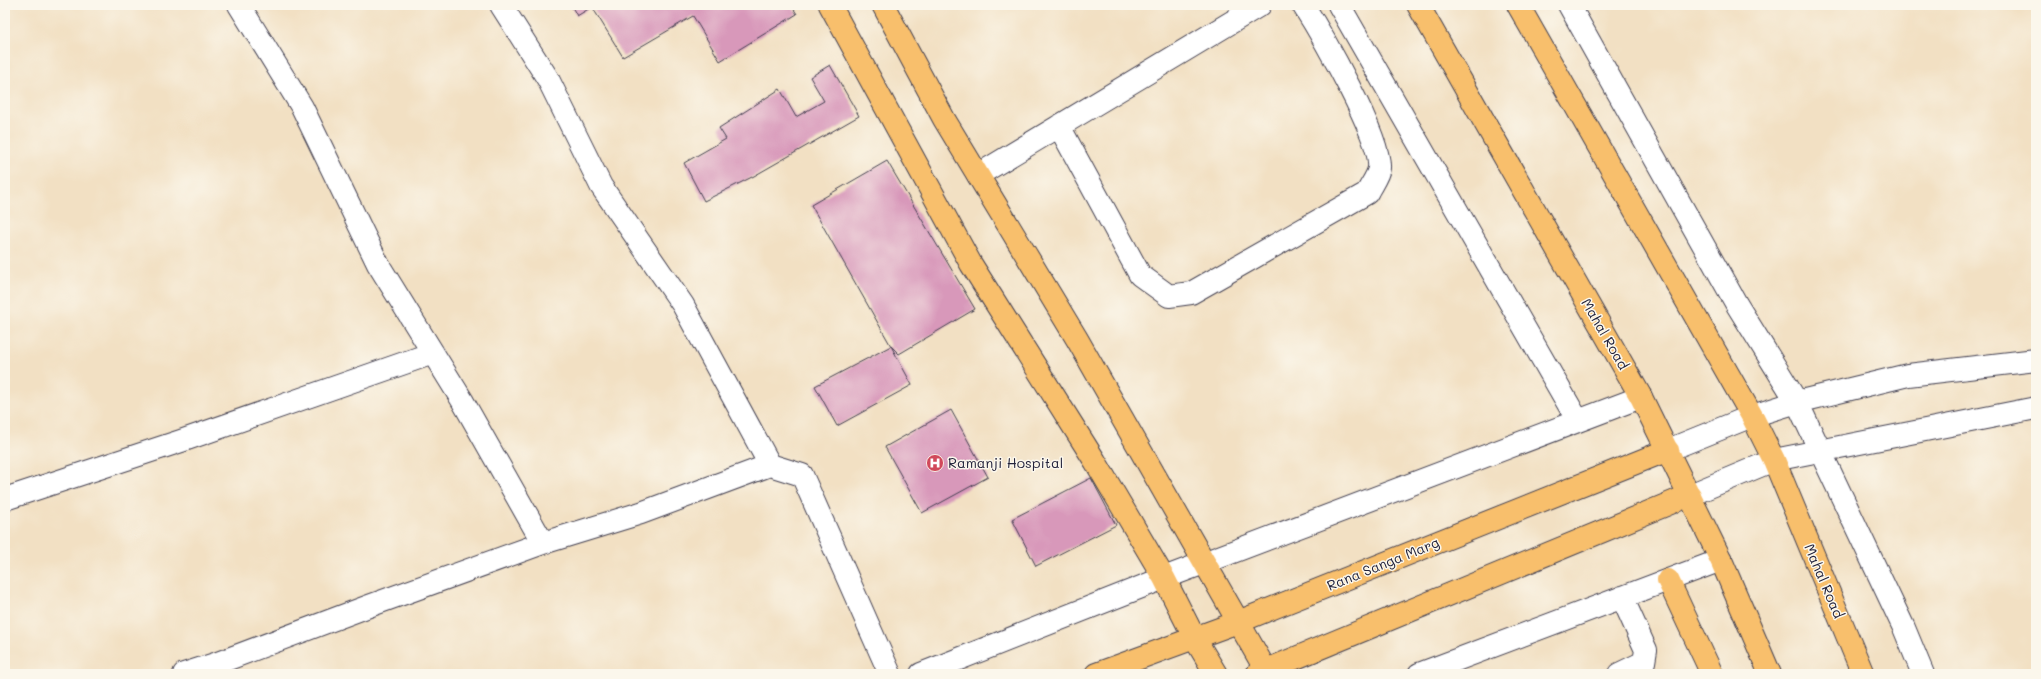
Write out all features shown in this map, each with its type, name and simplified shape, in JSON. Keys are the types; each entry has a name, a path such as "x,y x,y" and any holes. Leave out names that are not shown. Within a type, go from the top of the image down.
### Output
{"main road":[{"path":"830,5 971,264 1095,461 1164,578 1195,639 1216,674"},
{"path":"882,5 944,119 1077,339 1205,563 1264,673 1690,495"},
{"name":"Mahal Road","path":"1418,5 1641,396 1721,560 1770,674"},
{"name":"Mahal Road","path":"1518,5 1752,416 1774,460 1863,674"},
{"name":"Rana Sanga Marg","path":"1096,674 1195,639 1668,450"},
{"path":"1668,580 1712,674"}],"street":[{"path":"239,5 302,108 378,264 462,400 543,543"},
{"path":"501,5 548,79 601,186 683,305 770,465"},
{"path":"978,175 1260,5"},
{"path":"1059,126 1140,275 1169,296 1191,293 1367,193 1379,169 1374,138 1319,30 1303,5"},
{"path":"1339,5 1578,420"},
{"path":"1569,5 1737,305 1797,402 1904,628 1923,674"},
{"path":"5,499 174,443 433,353"},
{"path":"1668,450 1752,416 1797,402 1908,375 2036,360"},
{"path":"921,674 1164,578 1641,396"},
{"path":"1690,495 1774,460 2036,408"},
{"path":"184,674 215,664 543,543 641,514 770,465 802,475 841,559 890,674"},
{"path":"1419,674 1721,560"},
{"path":"1619,674 1644,662 1646,650 1622,597"}],"building":[{"path":"571,5 595,5 577,16"},
{"path":"603,5 791,5 797,14 720,61 693,16 623,57 594,10"},
{"path":"830,65 859,116 754,176 704,201 684,163 726,139 719,128 780,89 796,117 824,101 810,77"},
{"path":"887,161 975,309 899,354 891,346 811,205"},
{"path":"891,346 912,385 837,426 815,386"},
{"path":"951,410 988,477 922,513 885,447"},
{"path":"1091,478 1116,525 1036,566 1012,519"}],"place":[{"name":"Ramanji Hospital","path":"935,463"}]}
